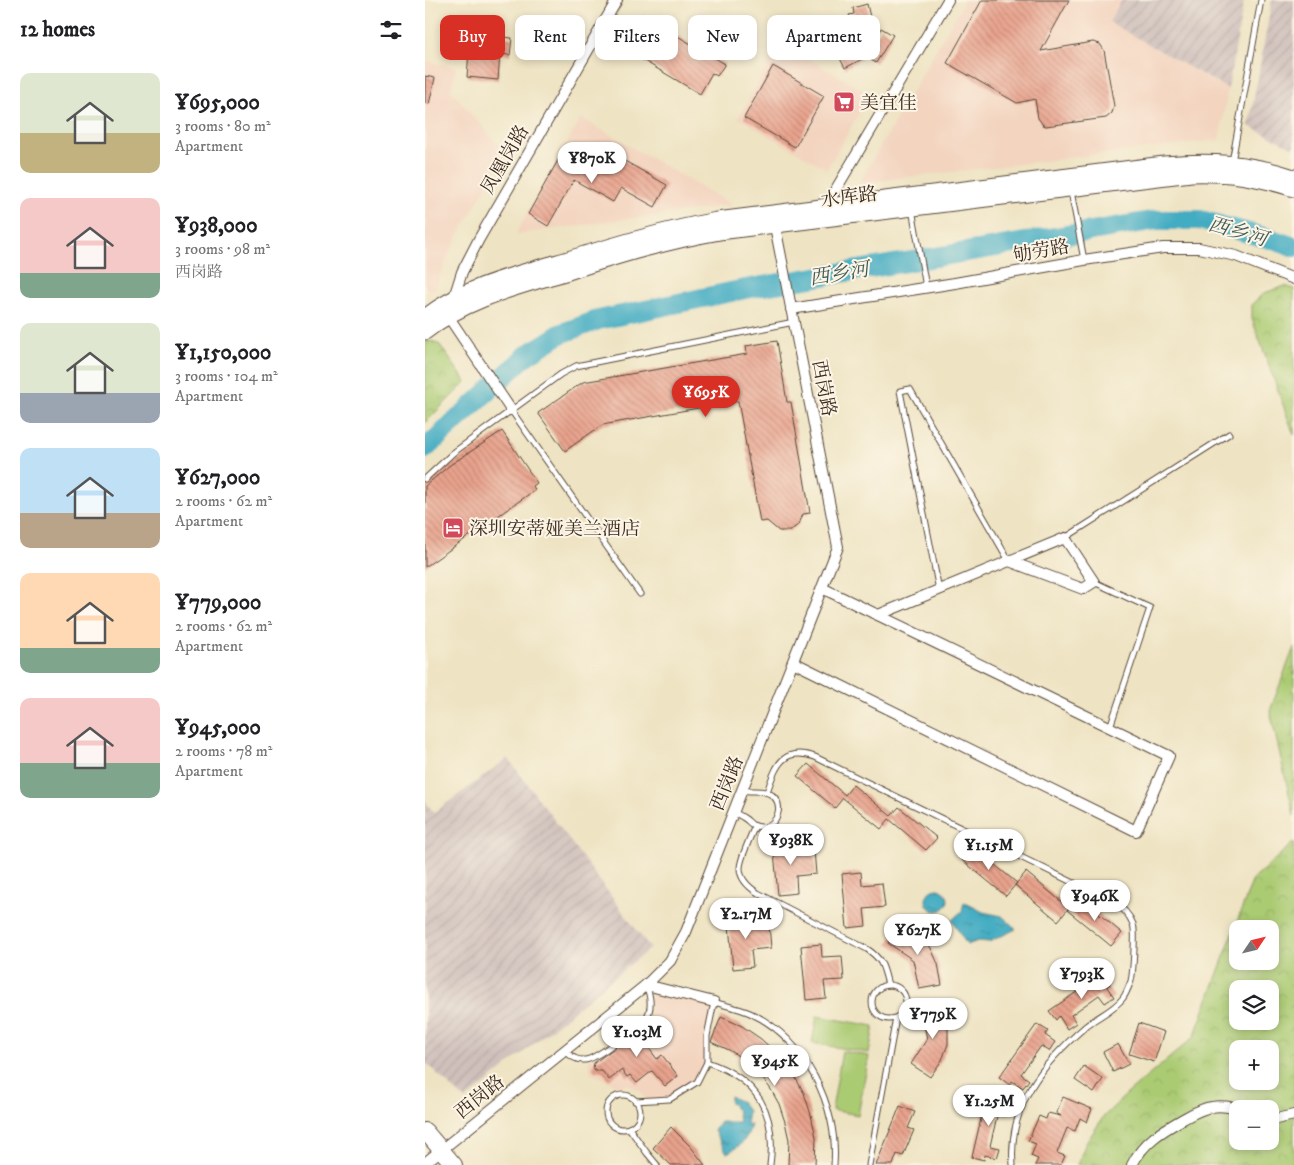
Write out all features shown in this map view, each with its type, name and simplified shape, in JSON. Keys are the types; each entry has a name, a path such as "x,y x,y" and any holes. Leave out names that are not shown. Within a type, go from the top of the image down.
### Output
{"main road":[{"name":"水库路","path":"425,332 447,316 475,302 498,294 678,239 826,206 1164,164 1218,162 1249,176 1294,189"},
{"name":"水库路","path":"425,317 435,309 471,290 504,278 639,237 676,227 717,220 774,219 911,208 1253,166 1294,177"},
{"path":"425,1131 453,1165"}],"street":[{"name":"凤凰岗路","path":"447,316 463,272 479,238 617,0"},
{"path":"826,206 948,0"},
{"name":"西岗路","path":"425,1163 646,985 670,962 686,932 839,546 774,219"},
{"name":"劬劳路","path":"791,309 926,284 1163,248 1199,248 1236,256 1294,279"},
{"path":"447,316 511,410"},
{"path":"878,615 939,590 1009,561 1065,538 1094,582 1083,590 1009,561"},
{"path":"793,662 1136,831 1169,756 822,588"},
{"path":"646,985 714,1002"},
{"path":"1132,1165 1146,1144 1160,1132 1196,1112 1210,1107 1229,1107"},
{"path":"1279,1118 1294,1115"}],"lane":[{"path":"1231,169 1261,0"},
{"path":"1071,188 1084,260"},
{"path":"911,208 926,284"},
{"path":"425,479 453,453 561,374 576,366 794,322"},
{"path":"939,590 900,391 910,389 1009,561"},
{"path":"511,410 640,594"},
{"path":"1065,538 1229,434"},
{"path":"1094,582 1149,608 1110,727"},
{"path":"767,792 775,767 783,758 792,754 804,753 1113,902 1127,914 1134,926 1131,980 1124,997 1113,1008 1088,1024 1063,1047 1031,1086 1023,1101 1013,1135 1013,1165"},
{"path":"733,812 755,826 761,827 769,825 777,819 779,813 777,800 767,792 742,790"},
{"path":"755,826 740,868 749,887 867,949 883,963 888,985"},
{"path":"564,1050 573,1058 588,1060 645,1020 649,1015 651,1007 646,985"},
{"path":"869,1165 896,1018 905,1009 906,999 904,993 898,987 888,985 878,989 874,993 873,1007 880,1017 885,1019 896,1018"},
{"path":"635,1101 670,1099 697,1082 707,1062 707,1036 714,1002 750,1013 767,1023 789,1042 807,1065 825,1099 831,1118 834,1137 834,1165"},
{"path":"707,1062 723,1067 737,1076 750,1087 760,1100 772,1131 773,1148 770,1165"},
{"path":"619,1096 630,1098 638,1106 639,1116 637,1121 629,1128 619,1129 610,1123 607,1118 609,1102 619,1096"},
{"path":"629,1128 657,1165"}],"shaded area":[{"path":"965,0 1122,0 1110,22 1228,89 1219,140 859,183"},
{"path":"1122,0 1244,0 1228,89 1109,22"},
{"path":"1272,0 1294,0 1294,148 1249,126"},
{"path":"771,60 811,60 870,94 827,169 738,118"},
{"path":"425,61 456,67 451,91 505,152 451,249 434,290 425,288"},
{"path":"581,118 732,205 516,234"},
{"path":"508,758 650,948 465,1100 425,1062 425,801 434,813"},
{"path":"655,994 678,999 714,1002 710,1016 707,1062 697,1082 670,1099 647,1101 640,1090 627,1084 618,1086 591,1072 588,1060 598,1055 649,1015 650,995"}],"green space":[{"path":"1285,286 1294,289 1294,435 1252,319 1252,304 1264,293"},
{"path":"425,342 440,345 466,382 425,423"},
{"path":"1294,647 1294,816 1270,711"},
{"path":"1294,842 1294,1165 1077,1165 1086,1143 1104,1116 1194,1037 1229,943 1229,970 1279,970 1279,920 1238,920 1253,879"},
{"path":"817,1016 874,1026 869,1053 812,1043"},
{"path":"842,1051 869,1056 858,1115 832,1110"}],"water":[{"path":"937,889 945,892 948,900 945,908 937,911 929,908 926,900 929,892"},
{"path":"964,902 983,912 1002,916 1016,929 989,942 978,941 967,945 952,920 962,911"},
{"path":"730,1096 741,1102 748,1111 746,1125 751,1124 743,1142 727,1153 714,1131 720,1122 739,1122 737,1109 730,1103"}],"building":[{"path":"982,0 1069,0 1041,51 1093,42 1100,44 1104,50 1114,106 1112,113 1106,118 1046,126 1038,118 1035,99 1017,103 947,63"},
{"path":"867,4 870,15 849,15 854,14 853,8"},
{"path":"881,28 893,35 880,56"},
{"path":"678,36 688,42 688,60 718,60 725,64 717,76 712,73 700,94 643,60 678,60"},
{"path":"505,37 512,38 510,55 505,54"},
{"path":"468,60 500,60 498,80 467,77"},
{"path":"841,60 860,60 845,68"},
{"path":"773,66 824,96 795,147 744,118"},
{"path":"425,76 435,78 429,104 425,103"},
{"path":"566,146 615,174 623,160 667,185 655,207 621,188 613,202 574,180 548,226 528,214"},
{"path":"777,341 787,402 791,402 810,513 803,514 799,524 790,531 779,531 767,521 760,522 738,401 602,425 565,451 538,413 583,382 747,354 746,346"},
{"name":"深圳安蒂娅美兰酒店","path":"502,431 537,483 533,486 535,490 425,567 425,486 450,465"},
{"path":"808,764 845,795 853,785 891,816 899,807 937,838 926,850 889,819 881,829 843,798 835,808 797,776"},
{"path":"793,839 794,852 814,850 816,874 796,876 797,893 778,895 773,841"},
{"path":"973,847 1017,883 1006,896 962,860"},
{"path":"861,872 862,885 882,883 885,907 864,909 866,926 847,928 842,874"},
{"path":"1026,872 1069,908 1058,921 1015,885"},
{"path":"1078,897 1122,933 1111,946 1067,910"},
{"path":"748,913 749,926 769,924 771,948 751,950 753,967 733,969 728,914"},
{"path":"902,923 919,935 931,948 938,964 942,985 919,989 913,960 888,943"},
{"path":"821,944 822,957 842,956 844,980 824,981 826,998 806,1000 801,946"},
{"path":"1103,974 1110,984 1107,987 1114,997 1105,1003 1099,995 1071,1015 1076,1023 1067,1029 1059,1016 1056,1020 1049,1011"},
{"path":"944,1005 948,1026 948,1044 942,1060 930,1077 911,1064 927,1039 921,1010"},
{"path":"721,1017 742,1026 761,1039 793,1073 804,1093 811,1115 816,1137 815,1165 788,1165 789,1140 785,1122 779,1104 770,1088 745,1060 711,1042"},
{"path":"655,1018 662,1027 653,1033 655,1036 645,1043 657,1059 662,1055 678,1076 665,1086 652,1071 637,1083 630,1075 627,1077 622,1070 609,1080 602,1071 595,1071 593,1068 594,1063"},
{"path":"1139,1023 1164,1032 1154,1062 1129,1054"},
{"path":"1037,1024 1048,1031 1045,1035 1055,1042 1049,1051 1041,1046 1021,1074 1029,1080 1023,1088 1012,1081 1010,1085 999,1077"},
{"path":"1118,1044 1129,1064 1113,1072 1103,1052"},
{"path":"1084,1066 1103,1079 1094,1093 1075,1080"},
{"path":"987,1093 1001,1096 999,1100 1011,1103 1008,1114 998,1112 990,1146 1000,1148 997,1158 985,1155 984,1160 972,1157"},
{"path":"1063,1097 1092,1109 1087,1122 1080,1118 1075,1131 1067,1128 1057,1153 1065,1156 1061,1165 1035,1165 1038,1159 1031,1156 1036,1144 1028,1141 1039,1116 1046,1119 1048,1113 1061,1116 1056,1113"},
{"path":"900,1106 915,1112 908,1128 914,1130 903,1156 897,1154 893,1165 876,1165"},
{"path":"671,1127 691,1147 705,1165 671,1165 653,1148"}],"waterway":[{"name":"西乡河","path":"425,449 527,355 560,334 598,320 745,289 1157,220 1200,220 1294,247"}],"place":[{"name":"美宜佳","path":"844,102"},
{"name":"深圳安蒂娅美兰酒店","path":"453,528"}]}
